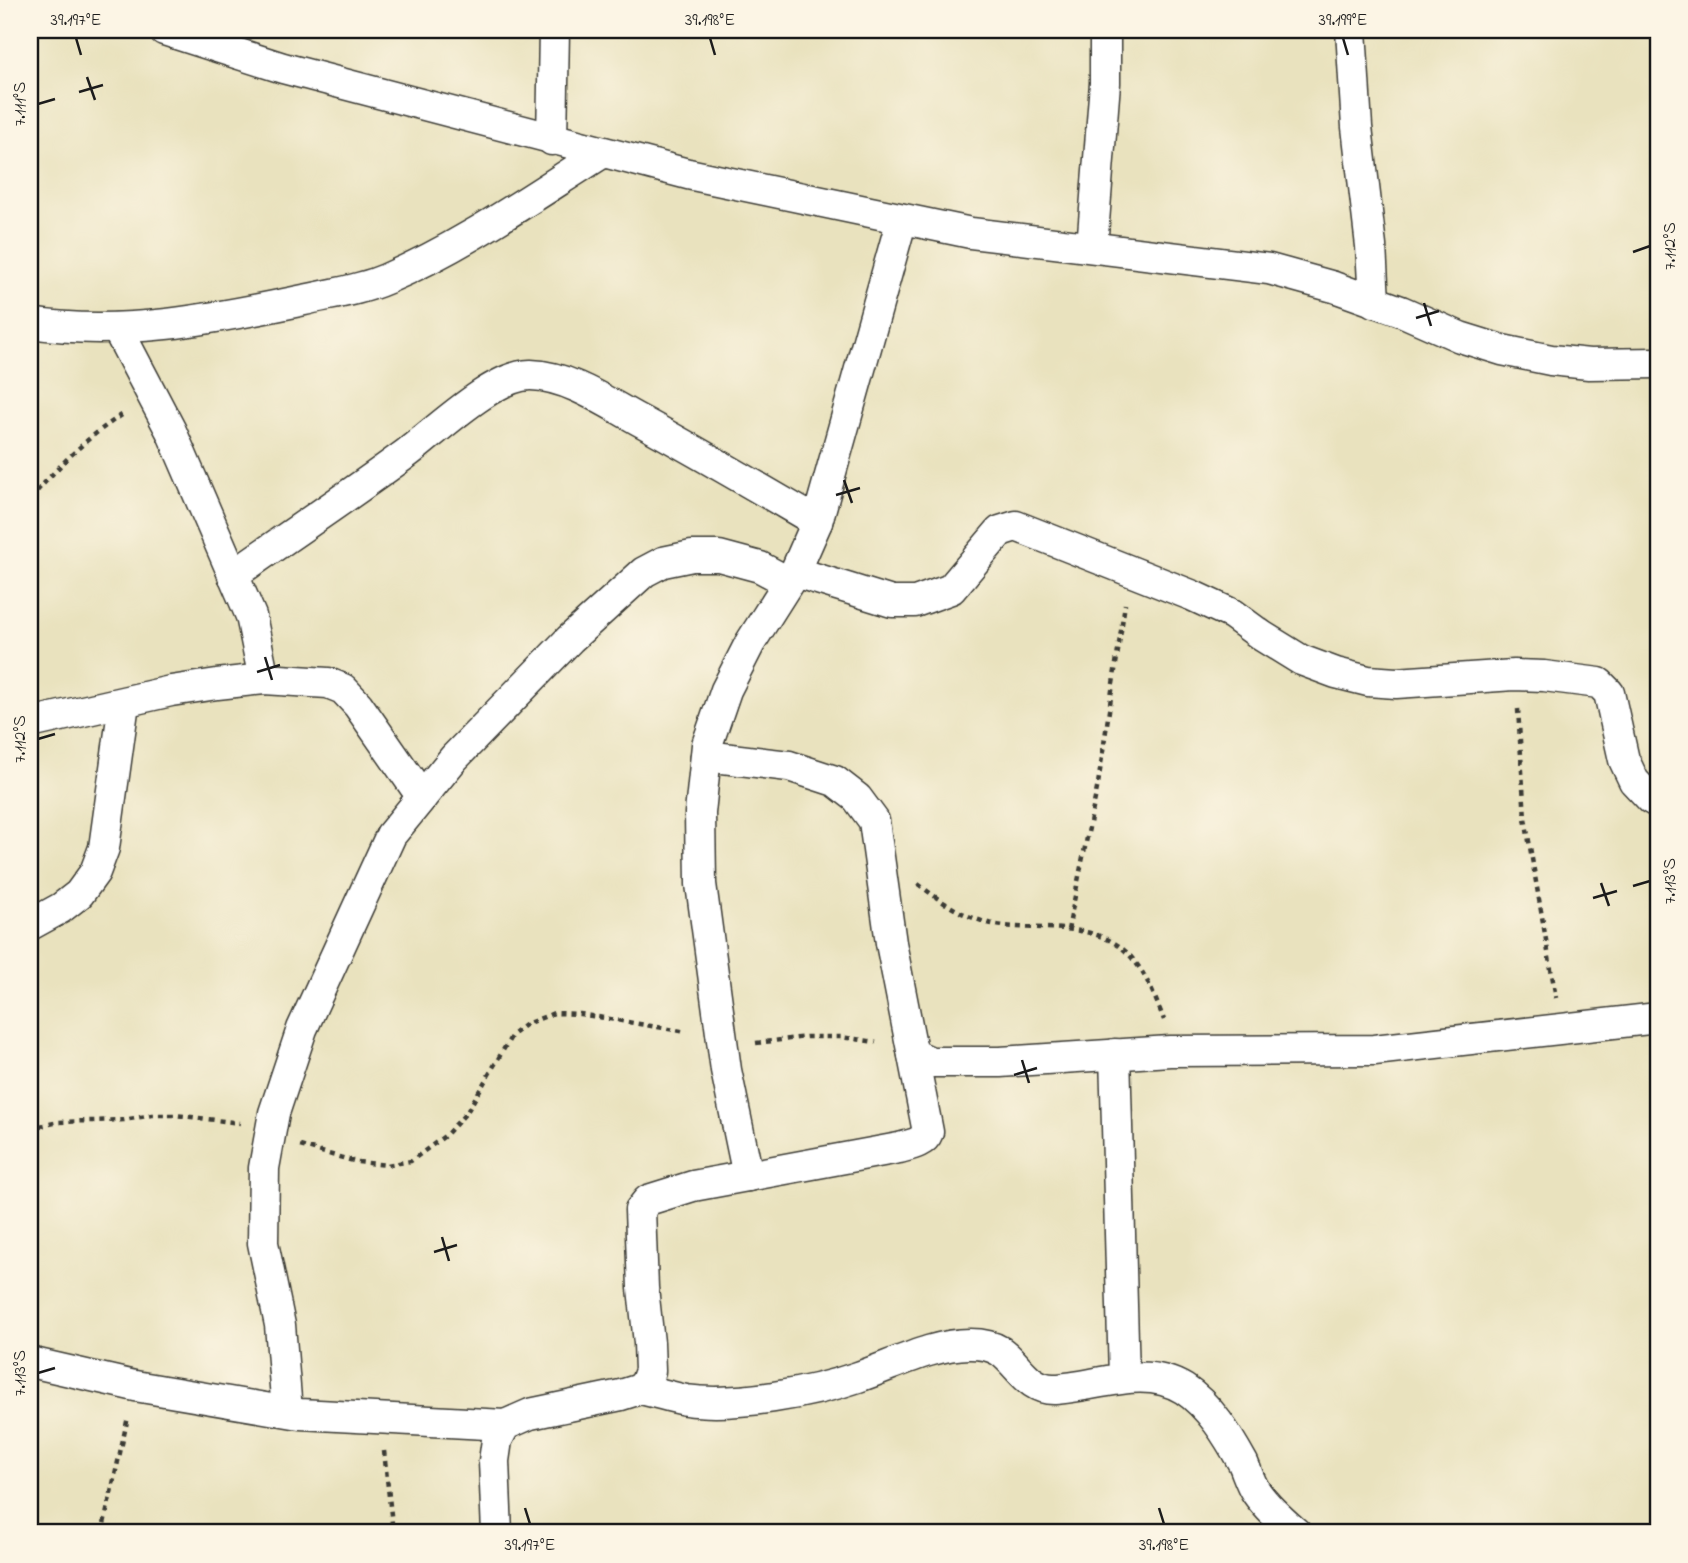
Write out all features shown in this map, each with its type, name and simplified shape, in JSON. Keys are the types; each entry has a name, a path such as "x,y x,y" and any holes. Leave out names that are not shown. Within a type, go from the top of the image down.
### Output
{"street":[{"path":"164,30 283,68 688,174 971,233 1269,269 1334,287 1460,337 1515,352 1551,360 1589,364 1658,363"},
{"path":"552,140 554,30"},
{"path":"1092,247 1105,83 1105,30"},
{"path":"1351,30 1357,127 1371,246 1374,302"},
{"path":"30,323 67,329 117,328 232,316 383,280 430,258 493,222 602,153"},
{"path":"748,1176 726,1070 701,884 700,813 707,745 726,690 750,643 792,577 817,522 902,219"},
{"path":"117,328 170,431 251,616 264,679"},
{"path":"233,575 406,453 480,396 508,380 528,375 549,377 587,392 817,522"},
{"path":"287,1411 280,1325 263,1243 264,1168 271,1129 302,1029 391,835 454,758 570,639 645,572 663,562 692,556 719,556 892,602 915,602 951,589 1000,531 1016,526 1129,569 1231,614 1301,660 1336,673 1368,681 1396,683 1514,675 1599,683 1609,694 1624,760 1634,781 1658,803"},
{"path":"30,723 171,691 264,679 328,683 343,689 358,705 422,797"},
{"path":"30,925 61,908 79,894 95,872 104,848 124,703"},
{"path":"640,1389 650,1371 640,1210 648,1200 664,1194 748,1176 899,1148 926,1138 928,1132 891,943 874,821 857,798 835,782 789,766 706,756"},
{"path":"912,1050 931,1062 1000,1062 1170,1051 1374,1050 1658,1018"},
{"path":"1115,1054 1124,1377"},
{"path":"30,1362 135,1386 287,1411 505,1425 530,1414 640,1389 687,1400 705,1401 808,1392 839,1384 935,1350 967,1344 988,1345 999,1350 1027,1379 1051,1389 1124,1377 1152,1379 1174,1384 1187,1391 1226,1432 1255,1490 1267,1507 1297,1533"},
{"path":"497,1533 494,1461 497,1440 505,1425"}],"path":[{"path":"30,499 68,455 101,428 152,396"},
{"path":"1068,930 1098,784 1129,569"},
{"path":"1514,675 1522,751 1525,818 1561,1030"},
{"path":"879,853 941,902 981,921 1003,926 1068,930 1111,941 1130,958 1149,982 1166,1024 1170,1051"},
{"path":"30,1128 59,1122 124,1120 152,1115 271,1129 357,1162 387,1165 411,1161 446,1135 467,1112 512,1035 526,1024 554,1013 580,1014 749,1044 806,1037 841,1037 912,1050"},
{"path":"102,1533 135,1386"},
{"path":"379,1417 394,1533"}]}
